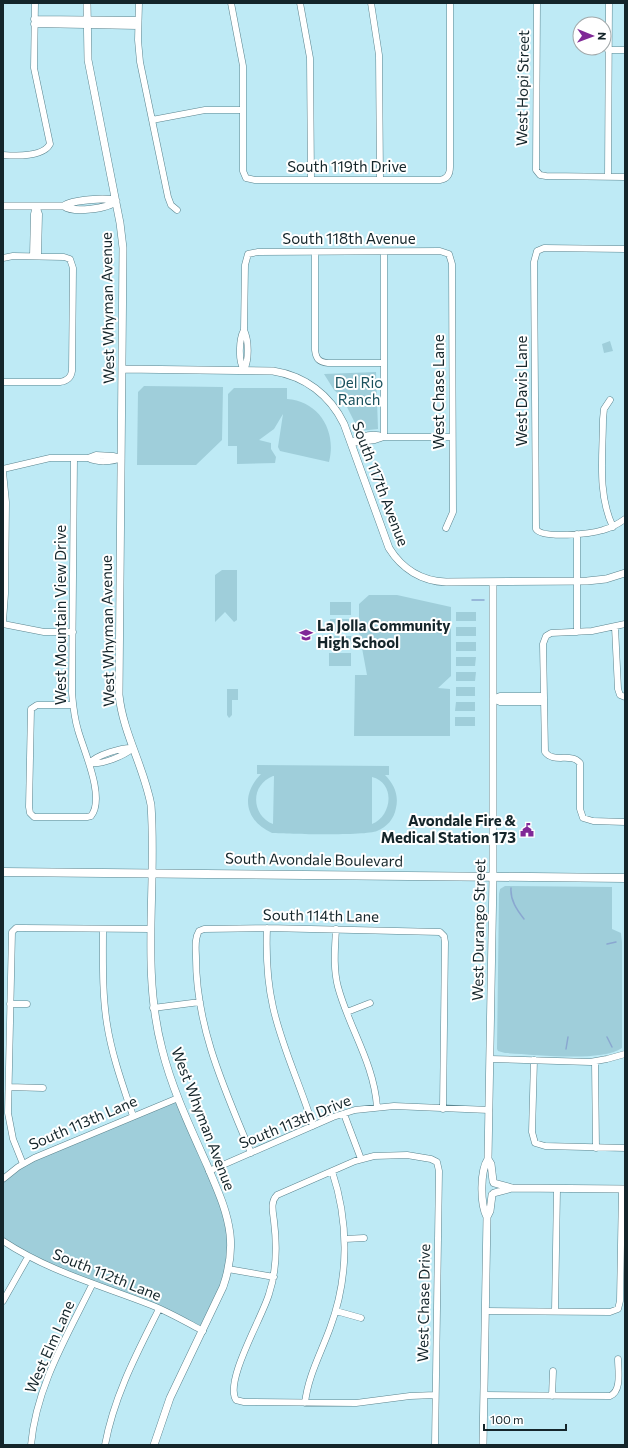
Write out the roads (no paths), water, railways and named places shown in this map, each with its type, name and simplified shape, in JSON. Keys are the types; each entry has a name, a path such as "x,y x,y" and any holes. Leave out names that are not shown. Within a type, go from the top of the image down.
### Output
{"main road":[{"name":"South Avondale Boulevard","path":"3,872 151,872 625,878"}],"street":[{"path":"3,155 29,154 45,150 48,146 50,138 34,68 34,3"},
{"name":"West Whyman Avenue","path":"87,3 88,60 116,201 123,248 118,690 122,713 151,805 150,973 153,1008 162,1052 178,1098 222,1204 229,1227 230,1251 228,1269 220,1296 170,1398 154,1445"},
{"path":"139,3 139,56 168,197 171,205 177,210"},
{"path":"152,120 205,110 243,110 242,54 231,3"},
{"path":"300,3 310,58 311,180"},
{"path":"371,3 379,55 380,180"},
{"name":"South 119th Drive","path":"243,110 243,168 246,178 254,180 440,180 448,176 450,167 450,3"},
{"name":"West Hopi Street","path":"537,3 535,165 538,173 546,176 608,177"},
{"path":"609,3 609,16"},
{"path":"34,21 138,23"},
{"path":"612,50 625,50"},
{"path":"608,56 608,177 625,177"},
{"path":"3,206 64,206 72,202 108,198 116,201"},
{"path":"36,206 34,214 36,256"},
{"name":"West Davis Lane","path":"576,534 546,534 538,531 535,522 534,262 537,251 548,248 625,249"},
{"name":"South 118th Avenue","path":"244,370 241,362 241,339 244,330 245,265 248,254 255,252 440,251 449,254"},
{"path":"315,252 315,350 319,361 328,363 384,363"},
{"path":"384,252 384,437"},
{"name":"West Chase Lane","path":"446,528 451,521 453,512 452,264 449,254"},
{"path":"3,258 9,256 64,257 70,260 73,268 72,363 71,374 68,380 60,382 3,382"},
{"name":"South 117th Avenue","path":"122,369 244,370 280,372 294,376 310,384 334,407 344,424 387,544 402,565 420,577 436,581 576,581 600,580 625,573"},
{"path":"610,400 604,409 602,419 603,495 605,507 613,527"},
{"path":"351,443 375,440 384,437 452,437"},
{"path":"3,469 45,458 88,458 96,456 112,456 121,458"},
{"name":"West Mountain View Drive","path":"73,705 40,705 32,707 30,714 29,807 32,816 84,818 91,816 94,811 95,789 90,763 78,730 73,705 74,458"},
{"path":"3,472 6,502 5,602 3,622 44,632 73,632"},
{"path":"577,632 576,534 593,533 613,527 625,519"},
{"name":"West Durango Street","path":"481,1192 481,1184 490,1176 488,1159 493,877 493,582"},
{"path":"625,624 615,627 577,632 554,632 546,636 543,644 544,747 546,755 554,758 573,758 578,761 581,769 580,809 583,818 593,821 625,822"},
{"path":"615,627 617,686 623,696"},
{"path":"493,699 500,696 543,699"},
{"path":"90,763 95,758 124,748 133,748"},
{"path":"23,1164 15,1146 10,1126 10,938 14,930 22,928 151,929"},
{"path":"266,928 267,968 272,1005 280,1035 313,1126"},
{"name":"South 114th Lane","path":"200,1002 196,965 196,939 199,932 207,929 266,928 433,930 442,934 445,942 444,1110"},
{"path":"103,929 103,990 106,1024 114,1058 133,1116"},
{"path":"336,929 336,976 340,995 372,1075 377,1107"},
{"path":"153,1008 200,1002 206,1033 216,1068 251,1153"},
{"path":"10,1004 27,1004"},
{"path":"347,1012 370,1004"},
{"path":"490,1059 595,1062 625,1054"},
{"path":"534,1060 532,1132 535,1143 545,1146 625,1148"},
{"path":"595,1062 596,1148"},
{"path":"9,1087 43,1088"},
{"name":"South 113th Lane","path":"3,1179 23,1164 178,1098"},
{"name":"South 113th Drive","path":"209,1171 344,1114 377,1107 400,1106 444,1110 489,1110"},
{"path":"344,1114 361,1159 281,1193 274,1198 272,1208 276,1249 274,1277 265,1308 237,1370 233,1391 236,1400 244,1402 363,1403 415,1395 436,1396"},
{"name":"West Chase Drive","path":"361,1159 393,1154 427,1158 437,1162 439,1171 435,1445"},
{"path":"305,1403 311,1376 336,1311 343,1274 345,1239 341,1204 332,1171"},
{"path":"490,1176 512,1188"},
{"path":"483,1445 487,1217 490,1211 493,1194 496,1189 490,1176"},
{"path":"481,1192 486,1195 512,1188 624,1189 620,1301 618,1310 610,1312 486,1311"},
{"path":"555,1311 557,1188"},
{"path":"481,1192 484,1211 487,1217"},
{"path":"345,1239 364,1238"},
{"name":"South 112th Lane","path":"3,1241 28,1257 92,1285 159,1309 203,1331"},
{"path":"3,1301 28,1257"},
{"path":"228,1269 274,1277"},
{"name":"West Elm Lane","path":"31,1445 37,1412 46,1382 92,1285"},
{"path":"105,1445 115,1404 127,1372 159,1309"},
{"path":"336,1311 361,1318"},
{"path":"484,1396 608,1397 615,1394 618,1387 618,1359"},
{"path":"552,1396 553,1372"}],"waterway":[{"path":"472,600 484,600"},
{"path":"511,888 513,901 524,919"},
{"path":"607,944 616,942"},
{"path":"566,1049 568,1037"},
{"path":"607,1037 612,1047"}],"place":[{"name":"La Jolla Community High School","path":"306,635"},
{"name":"Avondale Fire & Medical Station 173","path":"527,830"}],"park label":[{"name":"Del Rio Ranch","path":"359,392"}]}
